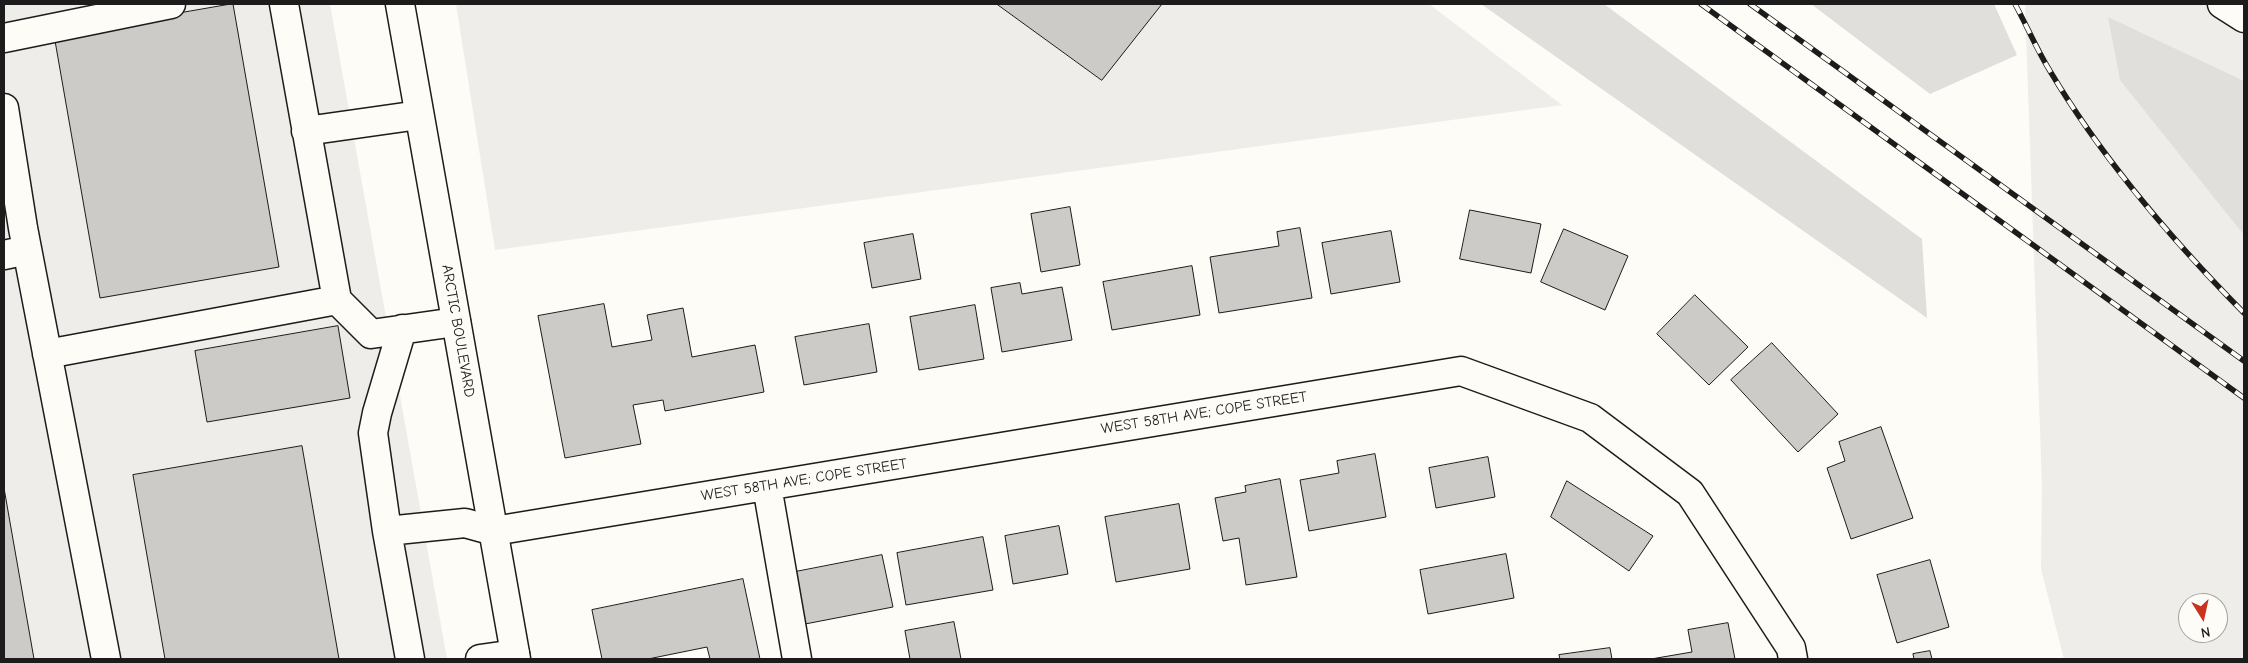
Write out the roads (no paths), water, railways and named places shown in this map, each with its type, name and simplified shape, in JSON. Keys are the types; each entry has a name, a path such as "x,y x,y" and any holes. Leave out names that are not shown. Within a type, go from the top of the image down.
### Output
{"street":[{"path":"4,38 171,4"},
{"path":"284,4 336,300 371,334 456,322"},
{"name":"ARCTIC BOULEVARD","path":"400,4 515,656"},
{"path":"2222,4 2244,18"},
{"path":"4,108 16,253 47,354 106,659"},
{"path":"306,131 420,115"},
{"path":"47,354 336,300"},
{"path":"402,329 377,413 374,433 387,530 410,659"},
{"name":"WEST 58TH AVE; COPE STREET","path":"494,531 1461,371 1590,418 1690,493 1791,648 1793,659"},
{"path":"767,486 797,659"},
{"path":"387,530 464,523 494,531"},
{"path":"480,659 515,656"}],"railway":[{"path":"1701,4 2244,398"},
{"path":"1750,4 2244,361"},
{"path":"2015,4 2050,71 2093,136 2165,228 2244,313"}]}
